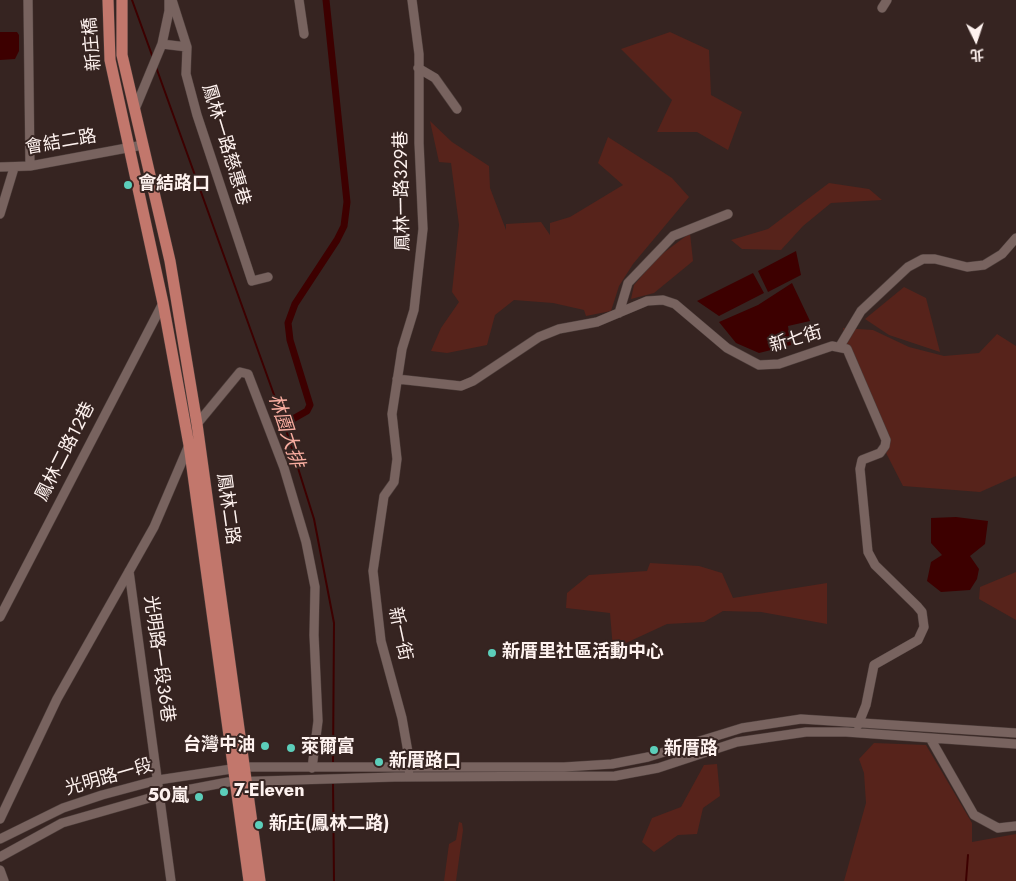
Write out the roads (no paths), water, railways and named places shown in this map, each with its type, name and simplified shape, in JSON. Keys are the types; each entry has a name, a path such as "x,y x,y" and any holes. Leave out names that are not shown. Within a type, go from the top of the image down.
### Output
{"main road":[{"name":"新庄橋","path":"108,0 108,44 128,148"},
{"name":"新庄橋","path":"122,0 122,55 135,109"},
{"name":"鳳林二路","path":"135,109 170,261 197,424 239,768"},
{"name":"鳳林二路","path":"128,148 163,303 189,445 241,781 260,881"},
{"name":"鳳林二路","path":"241,781 249,881"}],"street":[{"path":"28,0 30,166"},
{"path":"135,109 162,44 170,10 170,0"},
{"name":"鳳林一路慈惠巷","path":"170,0 187,47 186,74 197,115 252,281 268,278"},
{"path":"299,0 304,34"},
{"name":"鳳林一路329巷","path":"384,496 394,482 397,459 392,414 396,379 402,349 414,310 423,229 418,68 412,0"},
{"path":"162,44 187,47"},
{"path":"418,68 435,78 457,109"},
{"name":"會結二路","path":"0,167 30,166 142,145"},
{"path":"0,214 14,168"},
{"path":"619,312 628,284 673,236 728,214"},
{"path":"840,346 861,311 908,267 923,259 935,259 967,267 984,265 1002,254 1016,238"},
{"name":"新七街","path":"396,379 461,386 473,381 539,337 559,330 597,322 647,301 663,300 675,304 727,348 743,359 759,365 780,364 832,346 840,346 848,350 886,434 885,446 880,452 862,460 860,469 868,552 875,565 922,612 924,627 918,640 874,665 866,705 858,722 856,733"},
{"name":"鳳林二路12巷","path":"0,617 163,303"},
{"path":"197,424 240,372 248,374 284,468 306,542 315,587 314,635 318,721 314,768"},
{"path":"0,819 57,699 154,527 189,445"},
{"name":"新一街","path":"384,496 373,572 376,611 381,641 402,718 409,778"},
{"name":"光明路一段36巷","path":"129,571 171,881"},
{"path":"239,768 564,767 612,764 648,758 742,728 801,719 1016,733"},
{"path":"907,737 909,726"},
{"path":"241,781 615,776 658,768 737,742 806,732 856,733 1016,744"},
{"path":"930,738 974,816 998,828 1016,826"},
{"name":"光明路一段","path":"0,839 63,808 158,780 239,768"},
{"name":"光明路一段","path":"0,857 62,822 160,795 241,781"},
{"path":"0,870 4,881"}],"waterway":[{"name":"林園大排","path":"132,0 153,58"},
{"path":"284,424 307,411 310,405 290,340 288,323 295,304 337,240 344,226 347,202 326,0"},
{"name":"林園大排","path":"156,67 282,417 314,519 334,623 333,764"},
{"name":"林園大排","path":"333,781 334,881"},
{"path":"966,881 968,855"}],"place":[{"name":"會結路口","path":"128,185"},
{"name":"新厝里社區活動中心","path":"492,653"},
{"name":"台灣中油","path":"265,746"},
{"name":"萊爾富","path":"291,748"},
{"name":"新厝路","path":"654,750"},
{"name":"新厝路口","path":"379,762"},
{"name":"7-Eleven","path":"224,792"},
{"name":"50嵐","path":"199,797"},
{"name":"新庄(鳳林二路)","path":"259,825"}]}
